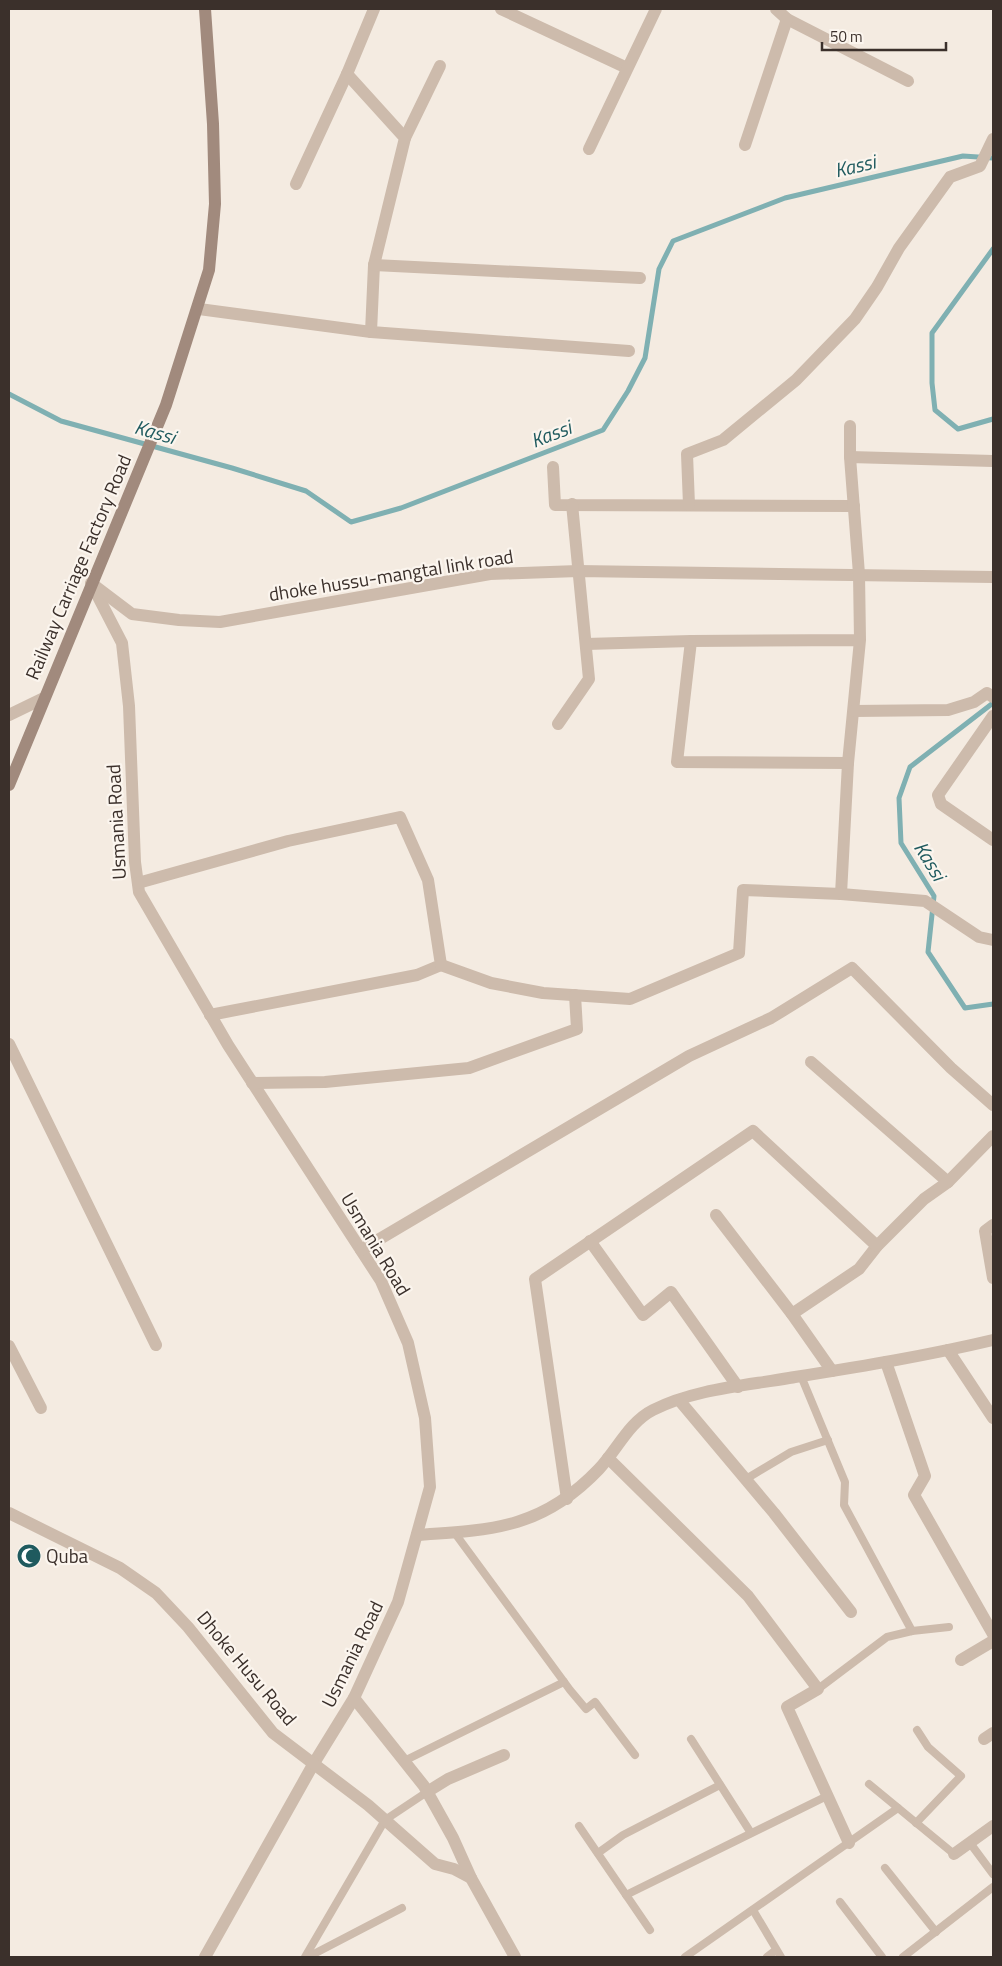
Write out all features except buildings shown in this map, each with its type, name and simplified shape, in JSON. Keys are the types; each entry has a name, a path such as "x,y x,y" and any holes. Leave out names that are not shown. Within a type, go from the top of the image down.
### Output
{"main road":[{"name":"Railway Carriage Factory Road","path":"9,785 166,405 199,309 209,270 215,204 213,124 205,9"}],"street":[{"path":"296,184 347,74 374,9"},
{"path":"501,9 627,68"},
{"path":"589,150 656,9"},
{"path":"776,9 787,20 908,81"},
{"path":"745,144 787,20"},
{"path":"370,332 374,265 405,138 440,66"},
{"path":"347,74 405,138"},
{"path":"689,505 687,454 723,440 809,367 855,319 877,287 899,248 950,177 980,166 993,139"},
{"path":"374,265 640,278"},
{"path":"199,309 370,332 630,351"},
{"path":"841,894 848,763 860,640 859,574 850,457 850,426"},
{"path":"850,457 993,461"},
{"path":"553,467 555,505 854,506"},
{"path":"558,724 589,679 572,504"},
{"name":"dhoke hussu-mangtal link road","path":"91,583 132,614 179,620 220,622 490,574 578,570 993,577"},
{"name":"Usmania Road","path":"91,583 122,643 129,706 139,892 210,1015 252,1083 381,1281 408,1343 425,1418 430,1488 398,1602 354,1698 314,1763 205,1957"},
{"path":"586,644 860,640"},
{"path":"691,641 677,762 848,763"},
{"path":"854,711 948,710 990,695"},
{"path":"9,715 44,698"},
{"path":"993,716 938,799 941,804 993,840"},
{"path":"138,883 288,841 400,817 428,880 441,965"},
{"path":"210,1015 417,975 441,965 492,982 543,993 630,999 739,953 744,890 841,894 925,901 979,937 993,940"},
{"path":"361,1250 689,1056 771,1018 852,968 951,1068 993,1105"},
{"path":"252,1083 325,1082 469,1068 577,1029 575,995"},
{"path":"9,1044 156,1345"},
{"path":"811,1062 948,1182"},
{"path":"567,1499 535,1279 752,1131 877,1246"},
{"path":"792,1314 859,1269 877,1246 924,1199 948,1182 993,1136"},
{"path":"716,1214 792,1314 832,1371"},
{"path":"993,1226 984,1231 993,1278"},
{"path":"590,1241 643,1315 671,1292 738,1386"},
{"path":"417,1535 486,1530 530,1518 567,1499 608,1458 633,1427 651,1411 696,1393 886,1362 993,1340"},
{"path":"9,1346 41,1408"},
{"path":"948,1350 993,1418"},
{"path":"886,1362 925,1476 914,1495 993,1634"},
{"path":"679,1400 746,1479 851,1612"},
{"path":"608,1458 748,1596 818,1689 787,1707 849,1843"},
{"name":"Dhoke Husu Road","path":"9,1513 120,1568 156,1593 188,1627 273,1733 385,1820 435,1864 454,1869 471,1878"},
{"path":"961,1660 993,1641"},
{"path":"354,1698 427,1792 453,1838 471,1878 515,1957"},
{"path":"427,1792 448,1779 504,1756"},
{"path":"954,1854 993,1826"}],"lane":[{"path":"802,1376 845,1482 844,1505 912,1631"},
{"path":"746,1479 791,1452 828,1440"},
{"path":"454,1532 564,1682 586,1709 595,1702 634,1755"},
{"path":"818,1689 887,1637 912,1631 949,1627"},
{"path":"404,1761 564,1682"},
{"path":"916,1730 928,1747 961,1776 916,1823"},
{"path":"691,1739 751,1833"},
{"path":"869,1784 954,1854"},
{"path":"598,1853 623,1835 720,1785"},
{"path":"307,1957 385,1820 427,1792"},
{"path":"626,1895 827,1796"},
{"path":"685,1957 898,1808"},
{"path":"579,1826 650,1930"},
{"path":"970,1843 993,1874"},
{"path":"885,1868 936,1932"},
{"path":"903,1957 993,1887"},
{"path":"840,1902 882,1957"},
{"path":"307,1957 402,1908"},
{"path":"753,1910 779,1954 767,1957"}],"waterway":[{"name":"Kassi","path":"9,394 61,421 232,468 306,491 351,522 401,508 603,430 628,391 645,358 659,269 673,241 785,198 963,156 993,158"},
{"name":"Kassi","path":"993,249 932,333 932,383 935,410 958,429 993,419"},
{"name":"Kassi","path":"993,703 910,767 899,798 901,843 934,896 928,952 965,1008 993,1004"}],"place":[{"name":"Quba","path":"29,1556"}]}
